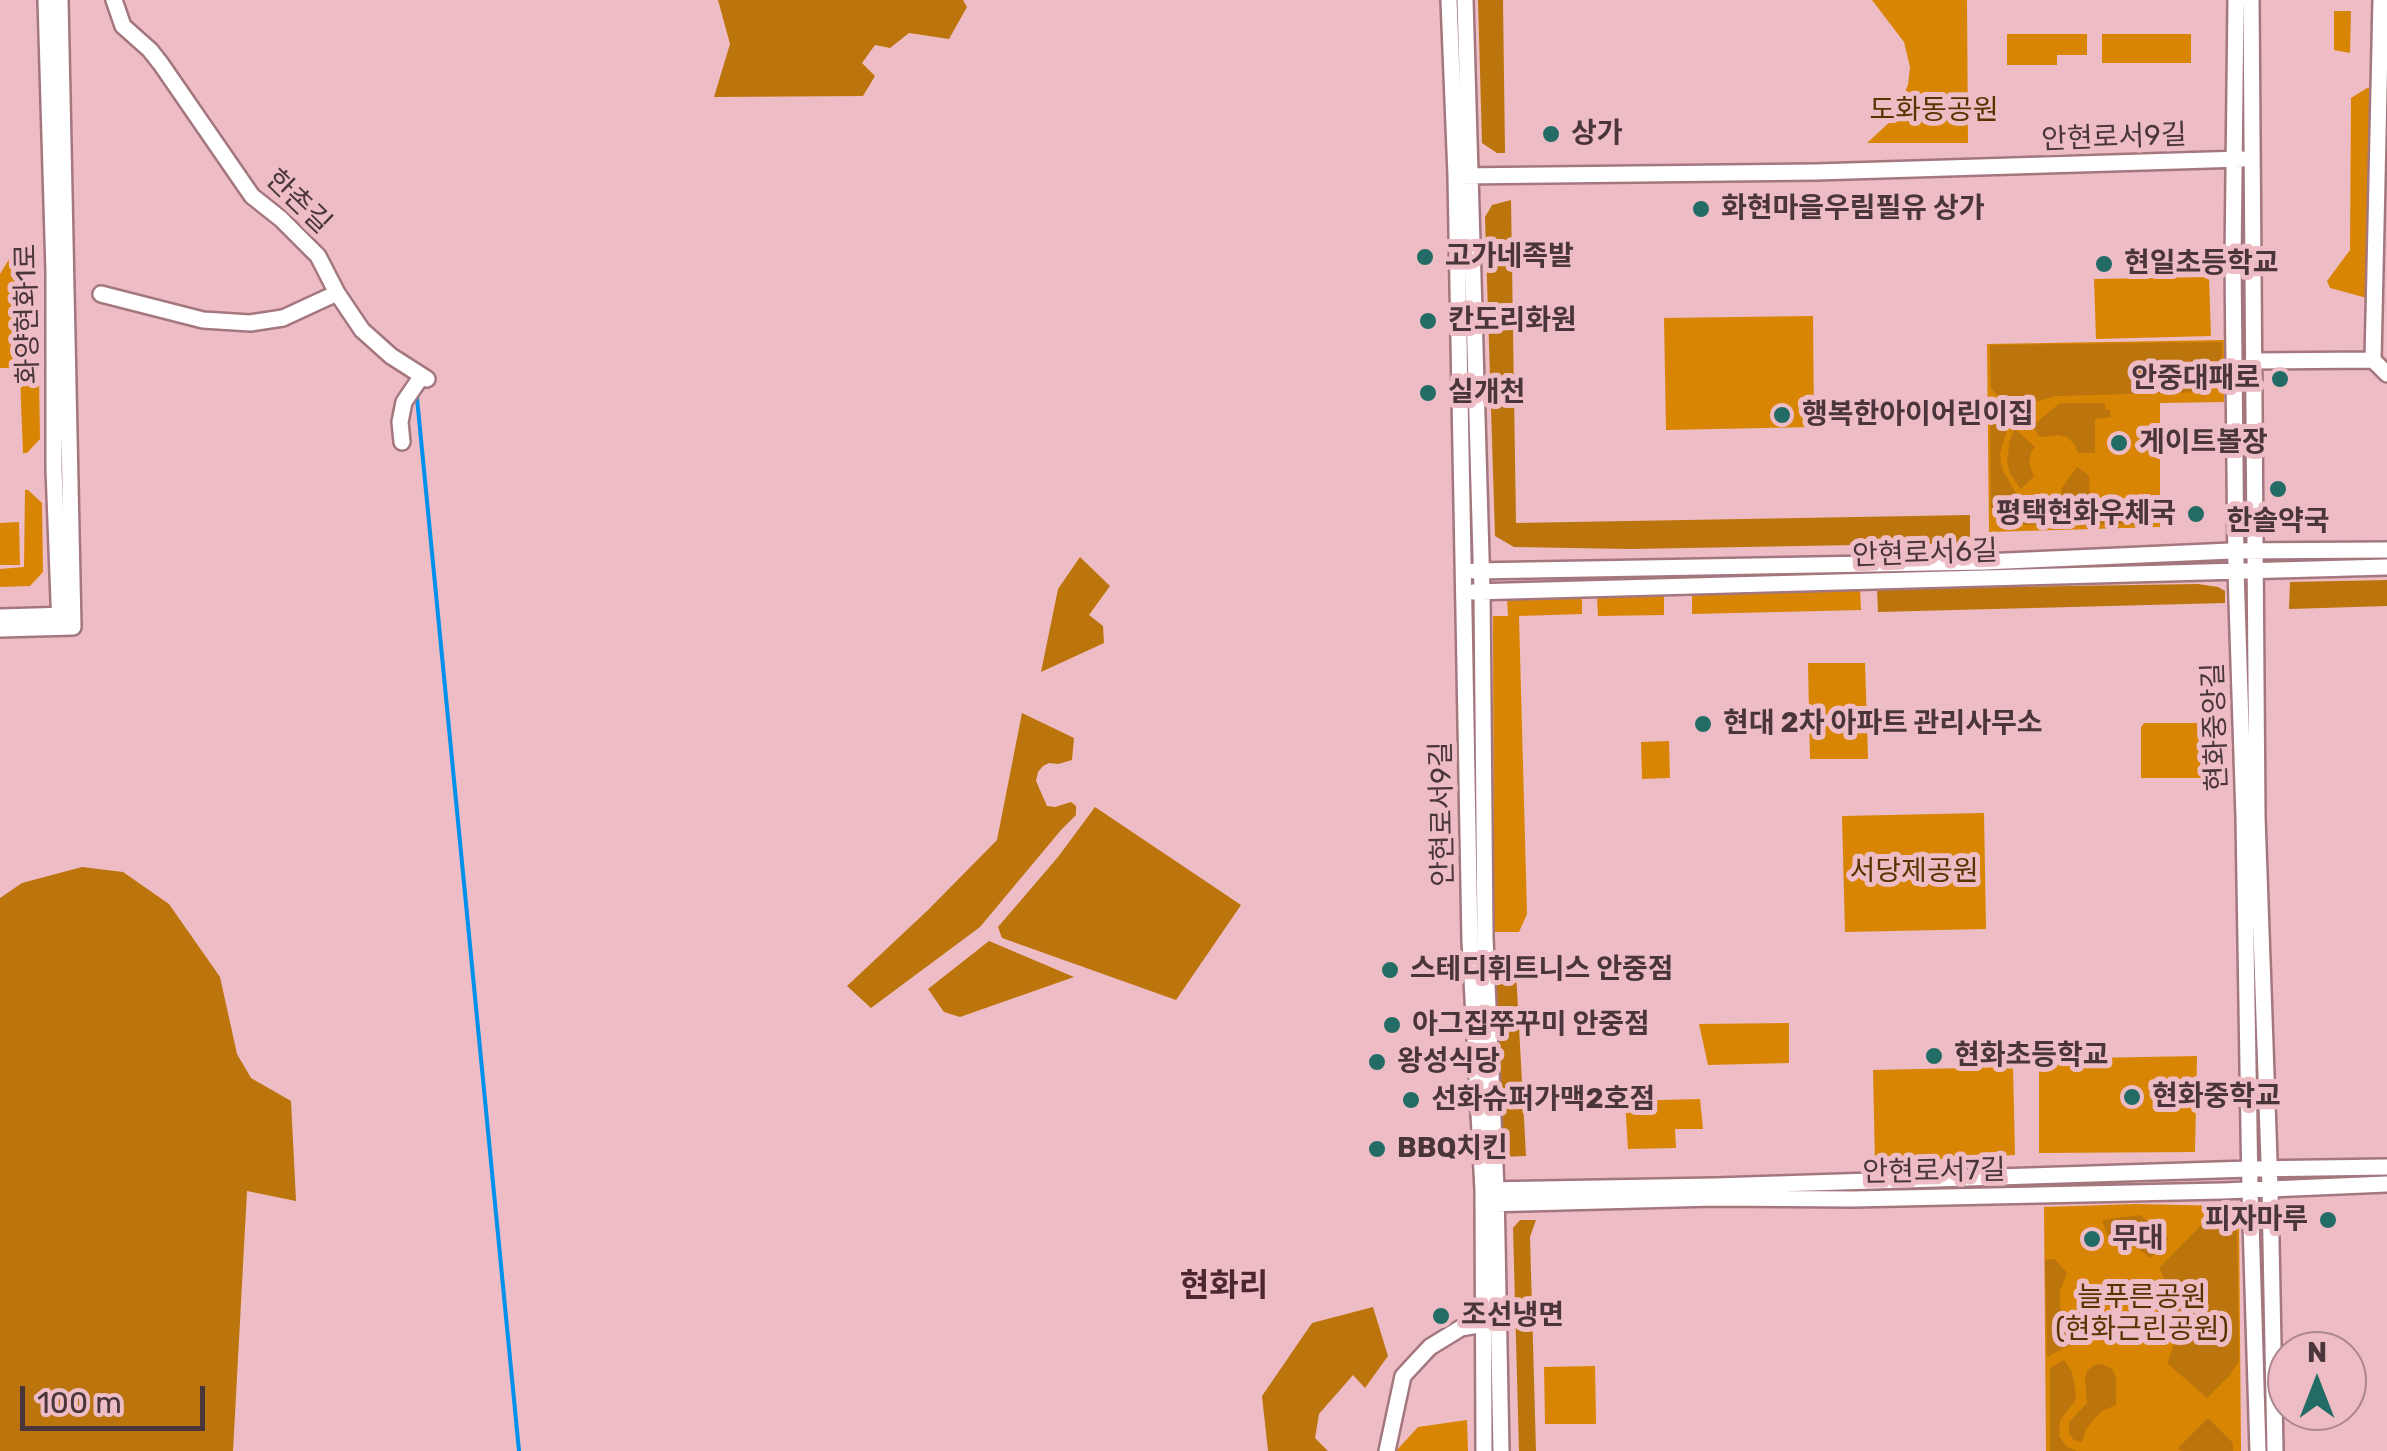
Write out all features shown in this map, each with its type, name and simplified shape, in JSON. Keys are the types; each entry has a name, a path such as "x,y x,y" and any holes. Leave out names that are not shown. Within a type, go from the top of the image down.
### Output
{"street":[{"name":"화양현화1로","path":"46,0 54,272 54,469 66,621"},
{"name":"화양현화1로","path":"60,0 66,621"},
{"name":"한촌길","path":"114,0 123,26 150,50 252,196 281,218 318,256 362,330 424,378 404,402 402,442"},
{"name":"안현로서9길","path":"1449,0 1463,176 1472,571 1464,592 1470,941 1489,1197 1484,1451"},
{"path":"1463,176 1465,0"},
{"name":"현화중앙길","path":"2236,0 2236,570 2258,1451"},
{"path":"2251,0 2258,836 2275,1451"},
{"path":"2373,360 2381,0"},
{"name":"안현로서9길","path":"1463,176 1816,172 2252,159"},
{"path":"101,294 203,320 250,324 283,318 337,293"},
{"path":"2253,361 2373,360 2387,374"},
{"name":"안현로서6길","path":"1472,571 2387,550"},
{"name":"안현로서6길","path":"1464,592 2387,568"},
{"path":"1472,571 1482,591 1489,1197"},
{"path":"0,616 66,621"},
{"path":"0,629 66,621"},
{"name":"안현로서7길","path":"1489,1197 1716,1186 2387,1167"},
{"name":"안현로서7길","path":"1489,1197 1852,1199 2387,1184"},
{"path":"1387,1451 1403,1376 1430,1347 1461,1328 1489,1322 1501,1451"}],"green space":[{"name":"도화동공원","path":"1872,0 1967,0 1968,143 1867,143 1893,119 1908,85 1910,67 1904,42"},
{"path":"2334,11 2351,11 2350,53 2334,50"},
{"path":"2007,34 2087,34 2087,55 2057,55 2057,65 2007,65"},
{"path":"2102,34 2191,34 2191,63 2102,63"},
{"path":"2374,88 2367,298 2330,288 2327,281 2350,250 2351,98"},
{"path":"27,250 28,368 0,368 0,274 14,251"},
{"path":"2209,277 2211,336 2096,339 2094,279"},
{"path":"1813,316 1814,427 1666,430 1664,318"},
{"path":"2224,340 2224,402 2160,403 2160,527 1989,532 1987,344"},
{"path":"20,377 39,377 40,439 27,453 23,453"},
{"path":"25,490 42,503 43,572 30,586 0,587 0,569 24,567"},
{"path":"19,522 20,565 0,565 0,523"},
{"path":"1860,588 1861,610 1692,614 1692,593"},
{"path":"1582,596 1582,614 1519,616 1527,914 1519,932 1494,932 1493,616 1508,616 1507,598"},
{"path":"1664,596 1664,615 1598,616 1597,597"},
{"path":"1808,663 1865,663 1868,759 1810,759"},
{"path":"2144,723 2201,723 2201,778 2141,778"},
{"path":"1669,741 1670,778 1642,779 1641,742"},
{"name":"서당제공원","path":"1984,813 1986,929 1845,932 1842,816"},
{"path":"1789,1023 1789,1063 1708,1065 1699,1024"},
{"path":"2197,1056 2195,1152 2039,1153 2039,1059"},
{"path":"2013,1067 2015,1155 1875,1163 1873,1070"},
{"path":"1700,1099 1703,1129 1675,1129 1676,1148 1628,1149 1625,1101"},
{"name":"늘푸른공원 (현화근린공원)","path":"2226,1206 2239,1216 2241,1451 2046,1451 2044,1207"},
{"path":"1595,1366 1596,1424 1545,1424 1544,1367"},
{"path":"1467,1420 1468,1451 1396,1451 1418,1427"}],"shaded area":[{"path":"718,0 963,0 967,7 949,39 909,33 890,48 875,45 862,63 875,76 863,96 714,97 730,44"},
{"path":"1478,0 1503,0 1505,153 1497,153 1482,143"},
{"path":"1511,200 1516,523 1970,515 1970,543 1630,549 1514,547 1495,536 1485,217 1492,205"},
{"path":"2222,342 2221,377 2201,392 2055,396 2031,403 2015,415 1991,388 1990,345"},
{"path":"2060,403 2105,403 2105,409 2110,410 2111,417 2095,419 2095,453 2078,453 2067,437 2040,437 2032,426"},
{"path":"1990,404 2011,423 2000,454 2002,469 2016,493 1991,509"},
{"path":"2015,429 2035,447 2029,464 2034,476 2021,489 2010,474 2007,461"},
{"path":"2077,467 2089,475 2090,505 2135,504 2142,524 2073,525 2064,511 2061,489"},
{"path":"2022,501 2041,509 2047,525 2006,525"},
{"path":"1080,557 1110,586 1089,615 1103,626 1104,643 1041,672 1058,589"},
{"path":"2387,580 2387,606 2289,609 2290,582"},
{"path":"2198,584 2225,591 2225,603 1878,612 1877,589"},
{"path":"1022,713 1074,738 1072,760 1043,766 1036,781 1047,806 1071,802 1076,806 1076,815 980,927 871,1008 847,986 997,840"},
{"path":"1095,807 1241,905 1176,1000 1002,938 998,927"},
{"path":"82,867 123,872 169,904 220,977 237,1054 251,1078 291,1101 296,1201 247,1191 233,1451 0,1451 0,898 22,883"},
{"path":"989,941 1074,977 960,1017 944,1012 928,989"},
{"path":"1494,952 1515,953 1526,1156 1500,1157"},
{"path":"2227,1213 2237,1221 2239,1361 2207,1398 2167,1363 2178,1323 2174,1300 2159,1268 2211,1215"},
{"path":"2140,1215 2169,1239 2150,1258 2136,1247 2122,1243 2111,1246 2102,1220"},
{"path":"1520,1220 1536,1220 1530,1237 1536,1451 1519,1451 1513,1228"},
{"path":"2055,1259 2067,1273 2060,1291 2060,1308 2078,1341 2047,1357 2045,1260"},
{"path":"1373,1307 1388,1356 1365,1388 1353,1375 1319,1414 1315,1438 1328,1451 1268,1451 1262,1396 1312,1323"},
{"path":"2064,1360 2072,1372 2076,1393 2075,1401 2060,1420 2059,1436 2067,1447 2077,1451 2050,1451 2050,1368"},
{"path":"2102,1364 2112,1369 2116,1377 2116,1405 2096,1417 2082,1442 2074,1440 2069,1434 2069,1422 2087,1403 2087,1371"},
{"path":"2208,1418 2233,1443 2233,1451 2178,1448"}],"waterway":[{"path":"417,398 519,1451"}],"place":[{"name":"상가","path":"1551,134"},
{"name":"화현마을우림필유 상가","path":"1701,209"},
{"name":"고가네족발","path":"1425,257"},
{"name":"현일초등학교","path":"2104,264"},
{"name":"칸도리화원","path":"1428,321"},
{"name":"안중대패로","path":"2280,379"},
{"name":"실개천","path":"1428,393"},
{"name":"행복한아이어린이집","path":"1782,415"},
{"name":"게이트볼장","path":"2119,443"},
{"name":"한솔약국","path":"2278,489"},
{"name":"평택현화우체국","path":"2196,514"},
{"name":"현대 2차 아파트 관리사무소","path":"1703,724"},
{"name":"스테디휘트니스 안중점","path":"1390,970"},
{"name":"아그집쭈꾸미 안중점","path":"1392,1025"},
{"name":"현화초등학교","path":"1934,1056"},
{"name":"왕성식당","path":"1377,1062"},
{"name":"현화중학교","path":"2132,1097"},
{"name":"선화슈퍼가맥2호점","path":"1411,1100"},
{"name":"BBQ치킨","path":"1377,1149"},
{"name":"피자마루","path":"2328,1220"},
{"name":"무대","path":"2092,1239"},
{"name":"조선냉면","path":"1441,1316"}],"district":[{"name":"현화리","path":"1224,1287"}]}
